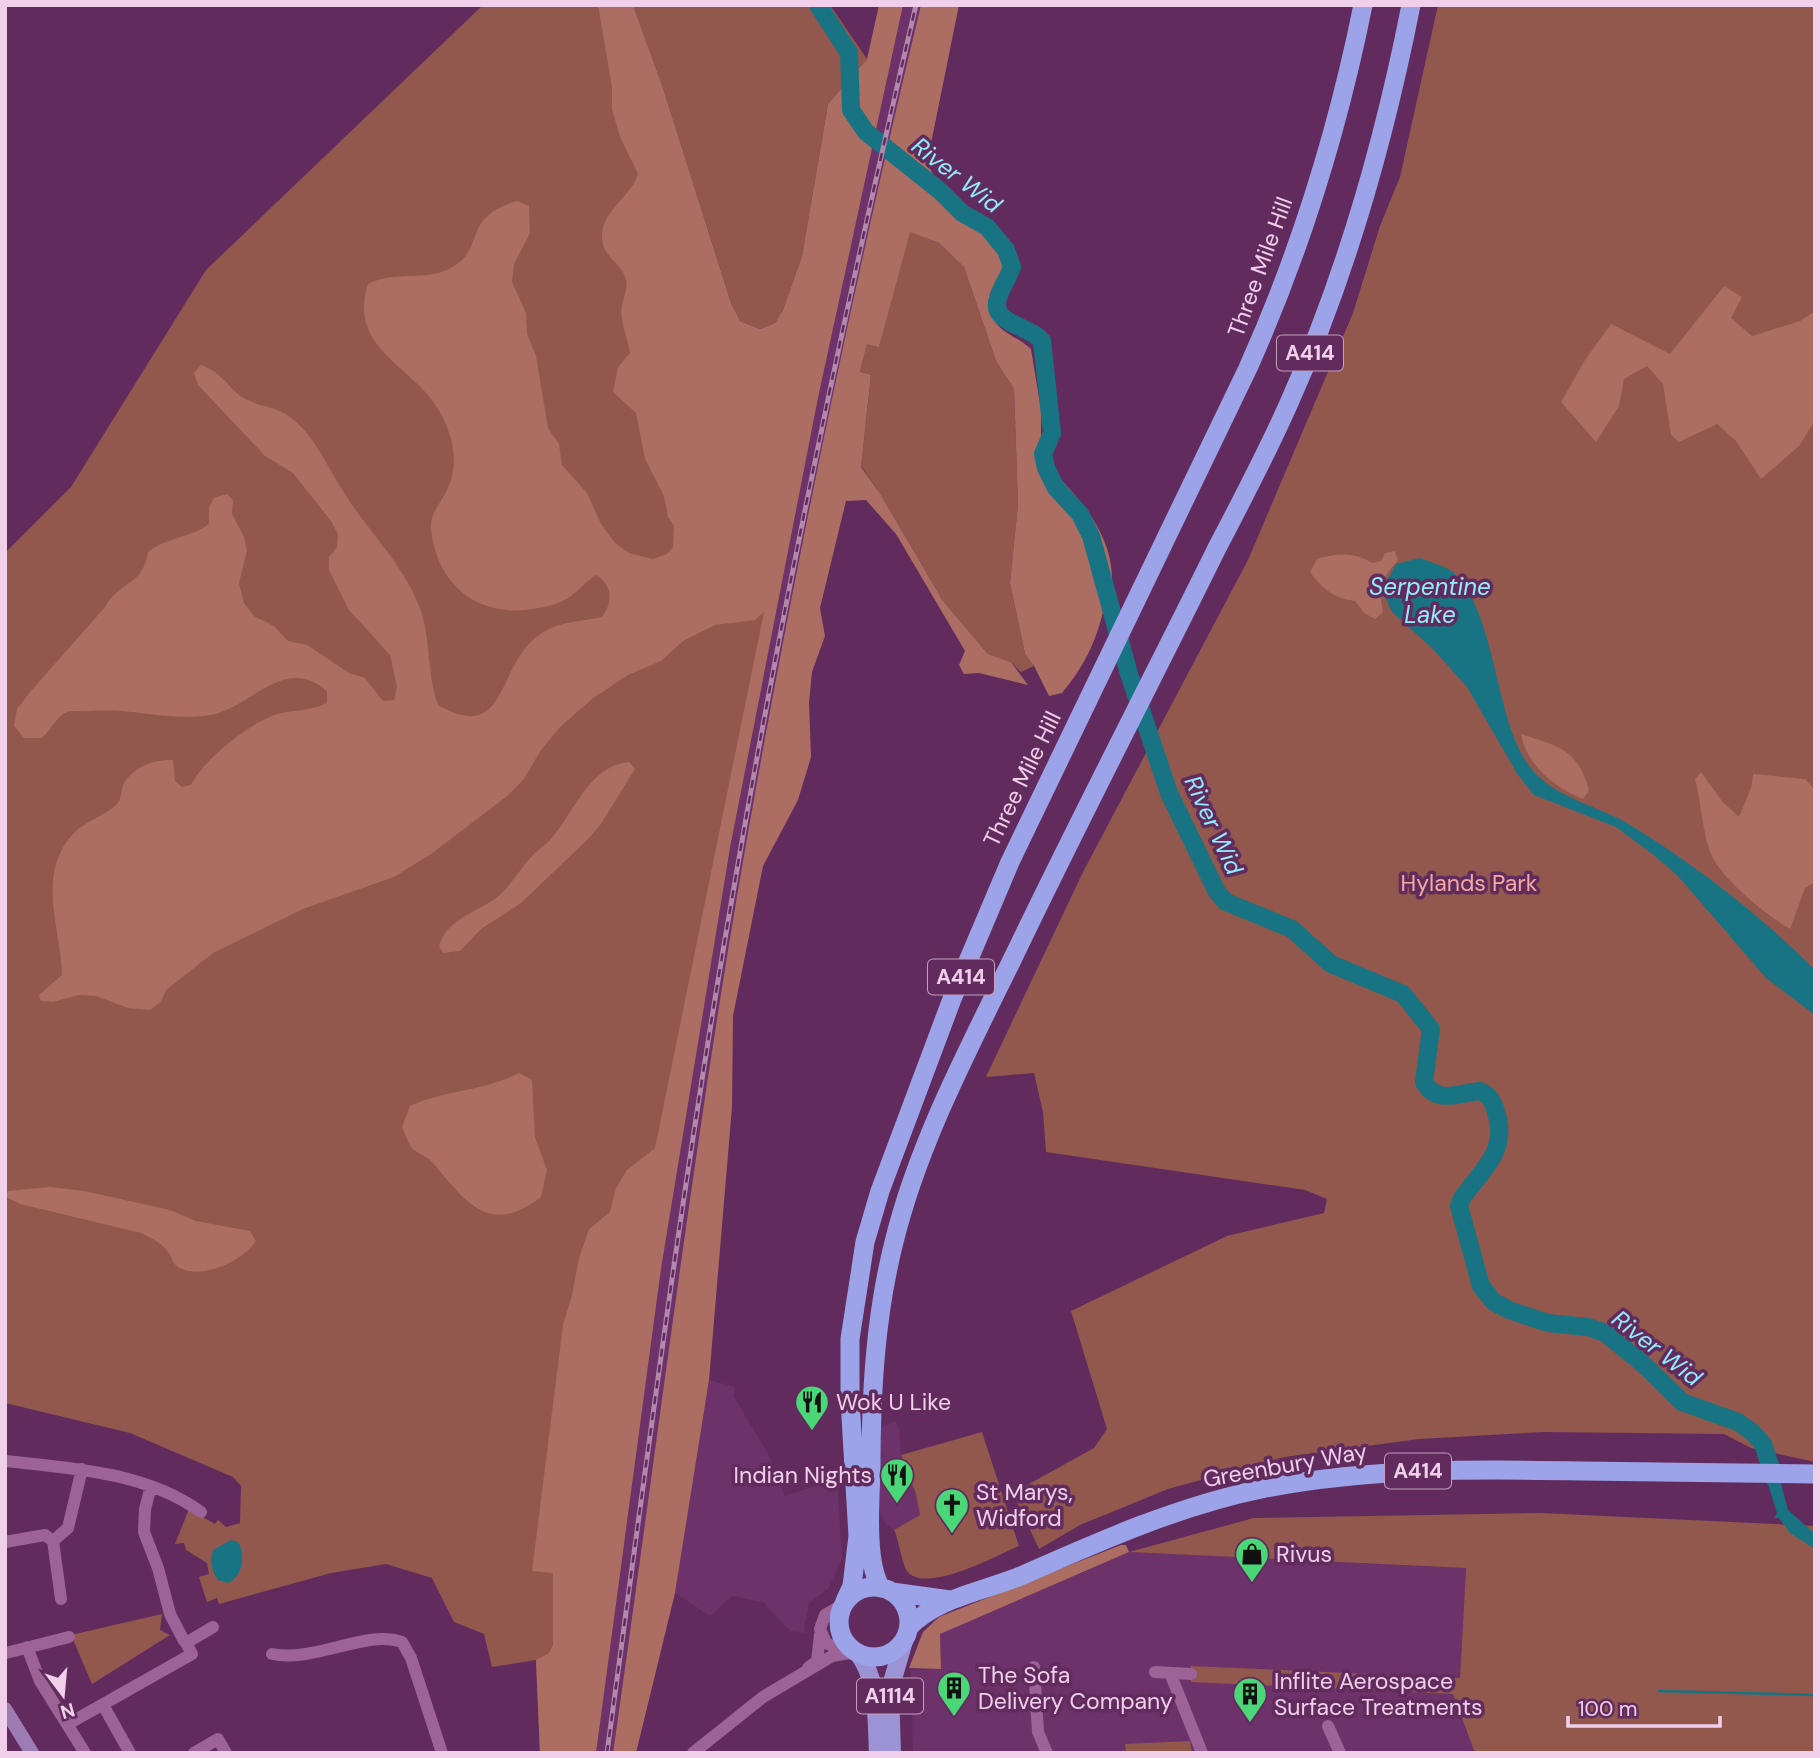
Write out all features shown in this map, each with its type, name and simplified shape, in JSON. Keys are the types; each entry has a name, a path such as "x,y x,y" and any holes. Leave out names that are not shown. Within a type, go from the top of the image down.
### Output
{"highway":[{"name":"Three Mile Hill","path":"845,1602 852,1587 858,1536 850,1400 850,1343 865,1242 894,1149 976,940 1129,613 1248,368 1274,306 1336,121 1363,5"},
{"name":"A414","path":"887,1590 864,1588 845,1602 839,1618 840,1632 853,1653 869,1657 885,1656 906,1634 906,1607 874,1574 872,1558 871,1446 876,1343 893,1243 926,1146 959,1071 1270,444 1317,337 1352,240 1376,160 1411,5"},
{"name":"Greenbury Way","path":"906,1634 923,1615 950,1600 993,1587 1105,1538 1172,1513 1234,1496 1308,1481 1442,1469 1806,1474"},
{"name":"Greenbury Way","path":"887,1590 950,1600"}],"main road":[{"name":"A1114","path":"892,1753 890,1689 906,1634"},
{"name":"A1114","path":"853,1653 873,1682 878,1753"},
{"path":"5,1709 32,1753"}],"street":[{"path":"5,1461 82,1469 151,1486 178,1496 201,1512"},
{"path":"53,1541 68,1528 82,1469"},
{"path":"151,1486 145,1509 144,1532 159,1568 170,1614 184,1641"},
{"path":"5,1542 45,1535 53,1541 61,1599"},
{"path":"794,1679 817,1661 825,1615 845,1602"},
{"path":"68,1724 192,1654 186,1643 213,1627"},
{"path":"820,1634 831,1647 853,1653"},
{"path":"6,1653 69,1637"},
{"path":"272,1654 296,1657 383,1639 402,1642 411,1658 442,1753"},
{"path":"27,1647 40,1681 85,1753"},
{"path":"700,1751 739,1713 832,1656 853,1653"},
{"path":"1034,1667 1038,1732 1047,1753"},
{"path":"1155,1672 1191,1674"},
{"path":"1170,1673 1202,1753"},
{"path":"103,1705 131,1753"},
{"path":"1328,1726 1340,1753"},
{"path":"194,1753 218,1739 226,1753"}],"shaded area":[{"path":"598,5 633,5 663,88 731,303 740,321 760,329 775,323 783,310 802,256 828,104 867,59 879,5 903,5 818,398 730,848 661,1269 596,1753 540,1753 536,1660 549,1653 553,1645 553,1573 532,1571 563,1325 589,1229 610,1212 616,1188 627,1170 655,1148 764,612 755,620 715,625 683,641 661,661 628,675 592,699 560,727 541,750 524,779 506,797 431,854 394,877 303,909 213,953 166,990 161,1002 150,1010 128,1008 96,996 79,995 53,1002 41,1001 39,995 62,975 53,903 55,867 61,851 77,830 115,806 120,799 123,785 138,769 159,761 173,760 175,781 182,787 191,785 216,754 239,735 274,715 327,703 327,691 311,681 296,678 268,686 240,703 211,715 180,717 104,710 70,711 60,717 42,738 24,738 14,726 17,709 30,692 117,592 136,577 148,552 209,524 209,507 214,498 227,494 233,500 232,514 244,537 247,551 239,583 244,603 254,616 274,626 288,641 307,645 349,673 365,678 383,701 394,700 397,687 390,655 349,610 329,570 329,557 337,547 338,534 331,521 293,473 265,456 198,385 194,373 201,365 218,375 242,397 287,415 312,440 353,506 396,564 414,594 424,623 438,705 460,715 476,716 488,710 522,652 535,638 559,625 602,617 610,594 606,584 596,575 572,596 560,602 513,610 478,602 463,593 451,581 441,566 431,523 452,475 453,446 443,418 432,400 376,343 367,326 364,307 368,284 390,277 425,275 447,270 465,256 481,223 489,215 517,201 529,206 530,233 514,264 512,282 526,313 527,334 536,356 548,428 559,444 562,465 587,493 601,524 615,543 629,553 653,559 667,554 673,547 674,526 668,517 664,496 645,459 636,413 613,392 618,367 630,353 622,317 626,283 621,269 604,247 602,233 608,217 635,182 638,174 620,137 612,109 612,87"},
{"path":"903,5 921,5 863,256 737,893 676,1301 613,1753 596,1753 661,1269 730,848 818,398"},
{"path":"921,5 959,5 927,163 954,214 991,220 1017,254 996,286 991,305 992,314 999,327 1031,349 1041,410 1041,459 1077,498 1097,526 1110,558 1111,585 1096,635 1082,665 1062,693 1049,696 1025,654 1010,583 1018,504 1014,389 996,361 964,267 939,243 910,232 879,347 867,344 860,372 871,375 861,467 881,495 943,601 988,654 1011,662 1028,685 979,673 964,674 959,665 965,651 896,534 866,500 846,501 820,608 825,636 812,672 809,702 811,757 798,800 763,866 733,1016 732,1107 709,1380 675,1593 636,1753 613,1753 672,1324 737,896 821,449"},
{"path":"1724,286 1742,297 1731,318 1752,336 1800,321 1815,311 1815,420 1800,445 1761,479 1736,441 1717,424 1679,442 1671,435 1663,384 1647,366 1624,379 1619,406 1596,442 1561,402 1585,360 1611,324 1670,354"},
{"path":"1395,551 1398,561 1383,584 1383,612 1375,619 1364,613 1355,601 1329,592 1310,572 1317,559 1325,557 1352,555 1372,563 1381,561 1385,553"},
{"path":"1521,734 1556,746 1572,757 1579,766 1589,790 1583,799 1543,774 1529,756"},
{"path":"629,762 635,769 601,824 587,840 521,903 481,929 460,951 443,953 439,946 443,936 458,921 504,891 560,828 593,781 615,765"},
{"path":"1701,772 1722,801 1739,817 1751,788 1753,774 1805,779 1815,790 1815,882 1805,888 1790,929 1744,894 1714,860 1707,841 1695,779"},
{"path":"519,1073 532,1080 535,1137 547,1170 541,1197 523,1209 507,1214 493,1214 480,1210 468,1201 431,1161 413,1149 402,1127 410,1106 493,1084"},
{"path":"50,1187 84,1191 170,1210 196,1221 250,1231 256,1241 242,1256 220,1267 197,1272 186,1270 175,1265 169,1254 156,1241 141,1233 20,1204 6,1197 8,1191"},
{"path":"709,1380 735,1387 734,1397 768,1454 785,1496 837,1479 842,1559 828,1589 809,1603 804,1628 806,1633 790,1631 763,1602 732,1596 710,1616 675,1593"},
{"path":"895,1421 899,1428 901,1455 916,1494 920,1515 894,1530 885,1523 879,1510 881,1428"},
{"path":"1126,1545 1129,1552 940,1634 941,1669 909,1668 923,1632 939,1617"},
{"path":"1129,1552 1466,1568 1460,1679 1192,1666 1191,1681 1453,1694 1475,1753 913,1753 911,1670 941,1669 940,1634"}],"green space":[{"path":"483,5 624,5 789,490 540,1753 536,1660 492,1667 484,1634 454,1622 432,1578 386,1564 331,1573 219,1604 217,1598 207,1602 199,1577 209,1574 207,1563 186,1550 184,1543 175,1544 189,1509 215,1524 218,1520 226,1527 240,1523 241,1486 233,1477 130,1433 5,1403 5,553 71,487 206,270"},
{"path":"633,5 830,5 867,59 828,104 802,256 783,310 775,323 760,329 740,321 731,303 663,88"},
{"name":"Hylands Park","path":"1438,5 1815,5 1815,1462 1751,1448 1724,1434 1544,1432 1419,1439 1285,1457 1168,1489 1080,1525 1039,1549 1013,1493 1094,1448 1107,1429 1071,1311 1227,1236 1324,1213 1327,1199 1305,1190 1046,1152 1043,1112 1034,1073 986,1077 1083,872 1248,560 1353,313 1380,226 1400,177"},
{"path":"909,231 939,243 964,267 996,361 1014,389 1018,504 1010,583 1025,654 1034,666 1021,672 1011,662 988,654 943,601 861,466 871,376 860,373 867,343 879,346"},
{"path":"982,1432 1019,1546 962,1571 945,1576 916,1577 905,1568 894,1530 920,1515 916,1494 901,1455"},
{"path":"1541,1513 1815,1526 1815,1753 1475,1753 1453,1694 1191,1682 1191,1666 1460,1678 1466,1568 1129,1552 1254,1518"},
{"path":"162,1614 160,1630 170,1635 92,1684 71,1635"},
{"path":"1190,1741 1192,1753 1126,1752 1125,1744"}],"water":[{"name":"Serpentine Lake","path":"1420,558 1454,573 1468,590 1486,636 1515,739 1535,773 1560,792 1618,818 1657,842 1728,893 1772,930 1815,970 1815,1015 1766,978 1678,876 1655,856 1616,827 1534,795 1518,775 1467,687 1433,649 1392,612 1382,590 1396,564"},
{"path":"1774,1457 1788,1510 1815,1534 1815,1549 1790,1533 1779,1518 1774,1518 1777,1513 1760,1458"},
{"path":"231,1540 238,1542 242,1565 237,1576 228,1583 218,1580 212,1558 213,1550"}],"waterway":[{"name":"River Wid","path":"818,5 849,53 851,110 866,132 940,191 962,213 987,227 1006,250 1012,267 999,294 997,307 1005,319 1042,341 1052,433 1043,454 1046,468 1056,488 1080,514 1091,536 1129,674 1169,793 1217,892 1226,902 1292,929 1331,964 1403,994 1431,1029 1424,1082 1429,1089 1449,1096 1480,1091 1491,1099 1499,1125 1496,1149 1459,1206 1481,1286 1494,1302 1548,1323 1588,1327 1605,1333 1641,1362 1682,1402 1738,1422 1752,1432 1763,1444 1774,1478"},
{"path":"1659,1691 1815,1695"}],"railway":[{"path":"607,1753 684,1200 756,761 820,436 916,5"}],"place":[{"name":"Wok U Like","path":"812,1432"},
{"name":"Indian Nights","path":"897,1505"},
{"name":"St Marys, Widford","path":"952,1535"},
{"name":"Rivus","path":"1252,1584"},
{"name":"The Sofa Delivery Company","path":"954,1718"},
{"name":"Inflite Aerospace Surface Treatments","path":"1250,1724"}]}
